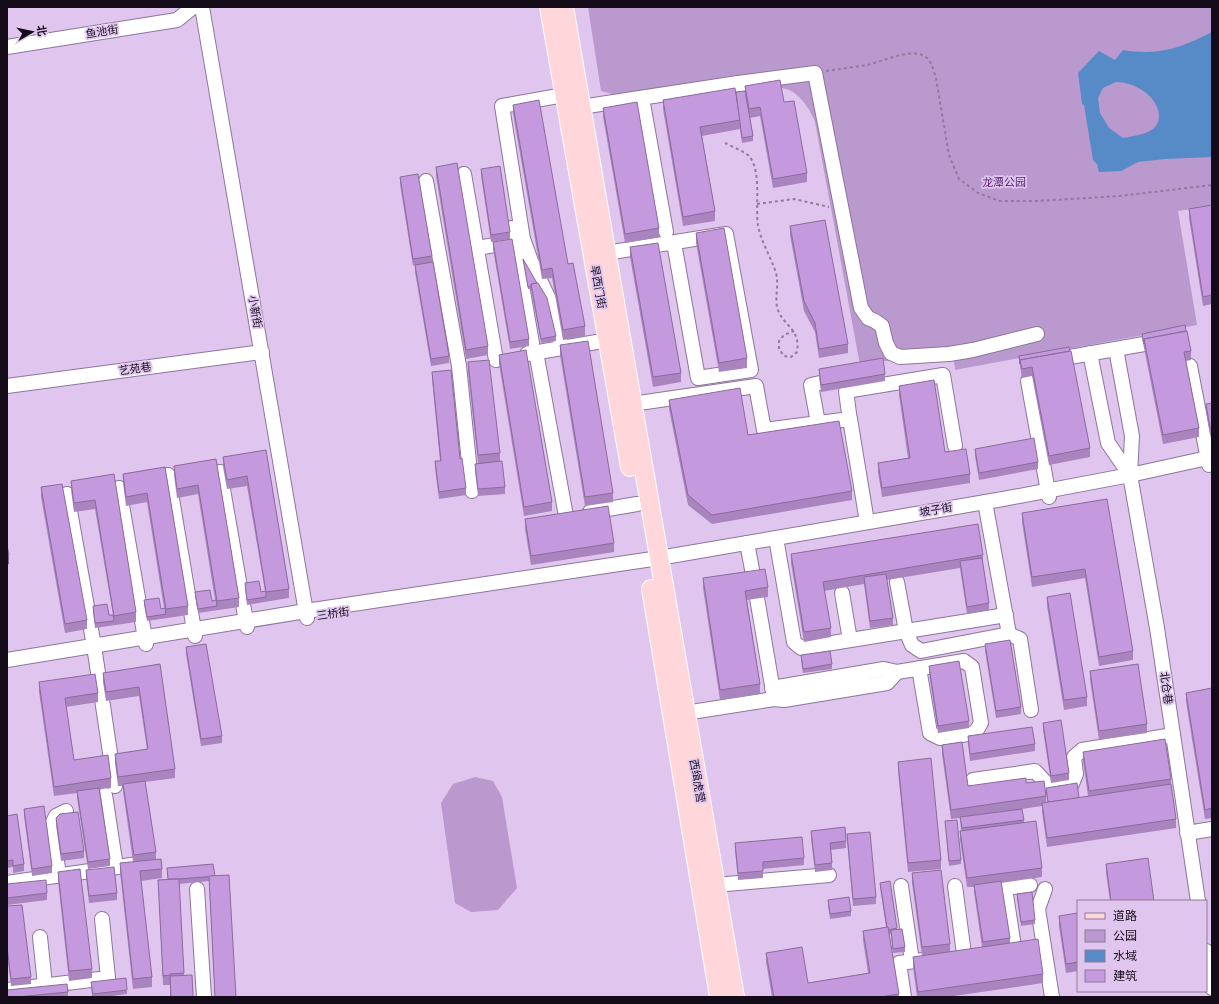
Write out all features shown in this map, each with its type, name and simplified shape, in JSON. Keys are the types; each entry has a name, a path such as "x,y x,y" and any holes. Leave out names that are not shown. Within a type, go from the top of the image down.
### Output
{"main road":[{"name":"旱西门街","path":"549,7 637,504 653,562"},
{"name":"旱西门街","path":"564,7 632,404 653,562"},
{"name":"西缉虎营","path":"653,562 685,713 735,997"},
{"name":"西缉虎营","path":"653,562 719,997"}],"street":[{"name":"鱼池街","path":"7,47 177,20 193,8"},
{"name":"小新街","path":"193,8 262,352 306,614"},
{"path":"581,107 666,94 739,90 815,73 861,308 868,318 882,326 886,343 891,353 900,357 949,354 973,350 1037,334"},
{"path":"666,94 669,108"},
{"path":"560,340 555,312 530,261 523,238 502,106 564,95"},
{"path":"606,254 670,237 726,234 751,370 698,378 670,237 642,98"},
{"path":"502,173 534,348 559,517 637,504"},
{"path":"464,174 477,248 508,358"},
{"path":"426,181 459,366 472,491"},
{"path":"477,248 514,242"},
{"path":"459,366 508,358 534,348 608,340"},
{"path":"1070,357 1144,344"},
{"path":"1116,349 1132,436 1130,479"},
{"name":"艺苑巷","path":"7,386 262,352"},
{"path":"1090,354 1108,443 1130,479"},
{"path":"1190,366 1210,461"},
{"path":"868,522 846,391 943,375 955,446"},
{"path":"1028,381 1049,494"},
{"path":"818,423 811,385 820,383"},
{"path":"632,404 756,386 764,430 850,419 850,421"},
{"name":"坡子街","path":"653,562 1049,494 1130,479 1210,461"},
{"path":"220,472 246,624"},
{"path":"168,475 195,633"},
{"name":"北仓巷","path":"1130,479 1157,628 1198,900"},
{"path":"118,488 146,640"},
{"path":"67,494 94,649 110,790 116,867"},
{"path":"986,505 1009,634"},
{"name":"坡子街","path":"776,541 868,522 986,505"},
{"path":"776,541 794,642 801,648 1006,615"},
{"path":"748,546 754,580"},
{"name":"三桥街","path":"7,667 146,640 306,614 653,562"},
{"path":"897,582 906,631 912,645 921,651 1009,634 1020,639 1031,710"},
{"path":"842,593 850,640"},
{"path":"757,598 773,694"},
{"name":"三桥街","path":"7,660 94,649"},
{"path":"685,713 884,669 897,672 919,668 964,661 972,667 981,723 975,733 940,738 930,733 919,668"},
{"path":"973,780 1035,771 1052,788 1072,784 1076,774 1074,757 1082,750 1173,735"},
{"path":"59,876 52,824 56,816 66,811"},
{"path":"1187,833 1212,829"},
{"path":"7,883 155,862"},
{"path":"715,885 829,876"},
{"path":"1000,949 1018,946 1005,888 1030,885"},
{"path":"901,886 912,961"},
{"path":"955,886 964,954"},
{"path":"197,889 204,997"},
{"path":"1045,889 1038,909 1052,997"},
{"path":"7,990 108,978 102,919"},
{"path":"40,937 45,985"},
{"path":"904,997 899,963 978,952"},
{"path":"1207,957 1212,988"}],"path":[{"path":"815,73 867,64 907,54 920,54 927,58 933,67 936,78 949,155 959,179 978,193 1000,201 1036,201 1120,196 1212,185"},
{"path":"725,143 749,156 757,174 758,225 766,251 776,274 778,290 777,306 782,317 794,331 799,344 797,352 791,357 784,356 779,349 779,340 784,335 794,331"},
{"path":"757,204 794,199 824,207 841,206"}],"green space":[{"name":"龙潭公园","path":"588,7 1212,7 1212,206 1178,211 1197,325 955,370 954,361 882,361 860,365 815,122 806,105 792,91 786,89 776,88 748,92 738,75 616,95 601,91"},
{"path":"475,777 493,781 502,797 517,888 498,910 471,912 455,903 441,803 453,784"}],"water":[{"path":"1212,32 1212,157 1138,162 1121,171 1099,172 1097,164 1093,160 1084,105 1082,104 1078,73 1099,51 1115,60 1123,50 1147,52 1169,49 1190,42","holes":["1119,82 1139,88 1151,97 1159,113 1159,119 1153,129 1142,134 1123,138 1109,128 1100,113 1098,98 1103,88"]}],"building":[{"path":"780,80 784,102 794,101 807,173 773,179 760,107 749,109 745,86"},
{"path":"735,88 740,120 700,127 715,211 683,217 663,100"},
{"path":"745,91 753,136 742,138 736,92"},
{"path":"539,100 568,264 573,263 585,326 563,330 552,268 542,270 513,105"},
{"path":"637,102 659,228 625,234 603,108"},
{"path":"457,163 488,346 466,350 436,167"},
{"path":"500,166 510,232 491,235 481,169"},
{"path":"418,174 432,256 413,259 400,177"},
{"path":"1212,205 1212,295 1203,297 1189,209"},
{"path":"825,220 848,344 819,349 815,323 804,301 790,226"},
{"path":"724,228 747,358 719,363 696,233"},
{"path":"512,239 529,339 510,342 493,242"},
{"path":"658,243 681,373 653,377 630,247"},
{"path":"523,259 537,283 531,284 531,286 528,287"},
{"path":"433,262 449,356 431,359 415,265"},
{"path":"538,283 547,298 556,336 541,339 531,284"},
{"path":"1185,325 1186,331 1144,339 1144,344 1142,334"},
{"path":"1187,331 1191,351 1184,352 1199,428 1163,435 1144,339"},
{"path":"588,341 613,493 585,497 560,345"},
{"path":"1069,347 1070,351 1020,360 1020,364 1019,356"},
{"path":"526,350 552,502 524,507 499,355"},
{"path":"1071,351 1090,448 1049,456 1032,367 1022,369 1020,360"},
{"path":"883,358 885,374 821,385 819,369"},
{"path":"489,360 500,453 478,455 468,362"},
{"path":"451,370 460,459 462,458 466,488 439,492 435,461 441,461 432,372"},
{"path":"934,380 945,452 966,449 970,474 882,488 878,463 910,458 899,386"},
{"path":"740,388 748,435 839,421 852,491 712,515 688,495 669,400"},
{"path":"1212,403 1212,427 1210,428 1206,404"},
{"path":"1034,438 1038,462 979,473 975,449"},
{"path":"266,450 289,589 266,592 247,476 227,480 223,457"},
{"path":"216,459 239,598 217,601 198,485 177,489 174,466"},
{"path":"502,461 505,487 478,489 475,464"},
{"path":"165,467 188,606 166,609 147,493 126,497 123,474"},
{"path":"114,474 136,612 114,616 95,500 74,503 71,481"},
{"path":"62,484 87,620 65,624 41,487"},
{"path":"1107,499 1133,651 1099,657 1085,569 1032,577 1022,513"},
{"path":"608,506 614,543 531,556 525,519"},
{"path":"978,524 983,555 823,582 831,628 804,632 791,554"},
{"path":"7,545 9,555 7,556"},
{"path":"982,558 989,603 967,607 960,561"},
{"path":"765,569 768,587 745,591 760,684 720,690 703,578"},
{"path":"886,574 893,618 870,621 864,577"},
{"path":"259,581 261,592 266,591 266,597 247,600 245,583"},
{"path":"210,590 212,601 216,600 217,606 198,609 195,592"},
{"path":"1070,593 1087,697 1064,700 1047,597"},
{"path":"159,598 161,609 165,608 166,614 147,617 144,600"},
{"path":"107,604 109,615 113,615 114,621 95,623 93,606"},
{"path":"1010,640 1021,707 996,711 985,644"},
{"path":"206,644 222,736 201,739 186,647"},
{"path":"830,651 832,664 803,669 801,655"},
{"path":"959,661 969,721 938,726 929,666"},
{"path":"160,664 175,769 118,777 115,754 148,749 139,687 106,692 103,673"},
{"path":"1138,664 1147,724 1099,731 1090,671"},
{"path":"95,674 98,693 65,698 74,760 108,755 111,778 54,787 39,682"},
{"path":"1212,688 1212,808 1205,810 1186,693"},
{"path":"1061,720 1069,773 1051,776 1043,723"},
{"path":"1032,727 1035,744 970,754 968,736"},
{"path":"1165,739 1171,779 1089,791 1083,752"},
{"path":"962,742 968,786 1026,778 1026,783 1044,781 1046,796 951,810 942,745"},
{"path":"931,758 941,860 908,863 898,762"},
{"path":"145,781 156,852 134,855 123,784"},
{"path":"1077,783 1079,798 1048,802 1046,788"},
{"path":"1171,784 1176,819 1047,838 1042,803"},
{"path":"99,788 110,859 88,862 77,791"},
{"path":"44,806 52,866 32,869 24,809"},
{"path":"1022,809 1024,820 962,828 960,817"},
{"path":"78,812 84,851 61,854 56,818 60,814"},
{"path":"17,814 24,864 13,866 13,860 7,861 7,816"},
{"path":"957,820 961,860 949,861 945,821"},
{"path":"1036,821 1042,868 967,878 960,831"},
{"path":"845,827 846,841 830,843 832,863 815,865 811,831"},
{"path":"870,832 876,897 853,899 847,834"},
{"path":"802,837 804,858 763,862 763,871 738,873 735,843"},
{"path":"1148,858 1154,900 1111,900 1106,864"},
{"path":"161,859 162,869 140,871 152,977 133,979 120,863"},
{"path":"213,864 215,876 168,879 167,868"},
{"path":"114,867 117,893 89,896 86,870"},
{"path":"80,869 92,969 69,971 58,872"},
{"path":"941,870 950,944 922,947 912,873"},
{"path":"229,875 236,997 215,997 209,876"},
{"path":"179,879 184,973 163,976 158,880"},
{"path":"46,880 47,893 7,898 7,884"},
{"path":"890,881 897,928 888,930 880,883"},
{"path":"1001,881 1010,938 983,942 974,885"},
{"path":"1032,892 1035,920 1021,922 1017,894"},
{"path":"849,897 851,911 830,914 828,900"},
{"path":"22,905 31,977 11,979 7,947 7,906"},
{"path":"1077,913 1077,962 1066,964 1059,916"},
{"path":"888,927 899,994 880,997 774,997 766,953 802,947 808,983 870,973 863,931"},
{"path":"902,929 905,947 893,949 891,930"},
{"path":"1038,939 1043,974 918,992 913,957"},
{"path":"192,975 193,997 171,997 170,976"},
{"path":"126,978 127,990 93,994 91,982"},
{"path":"67,984 68,992 7,997 7,990"}]}
